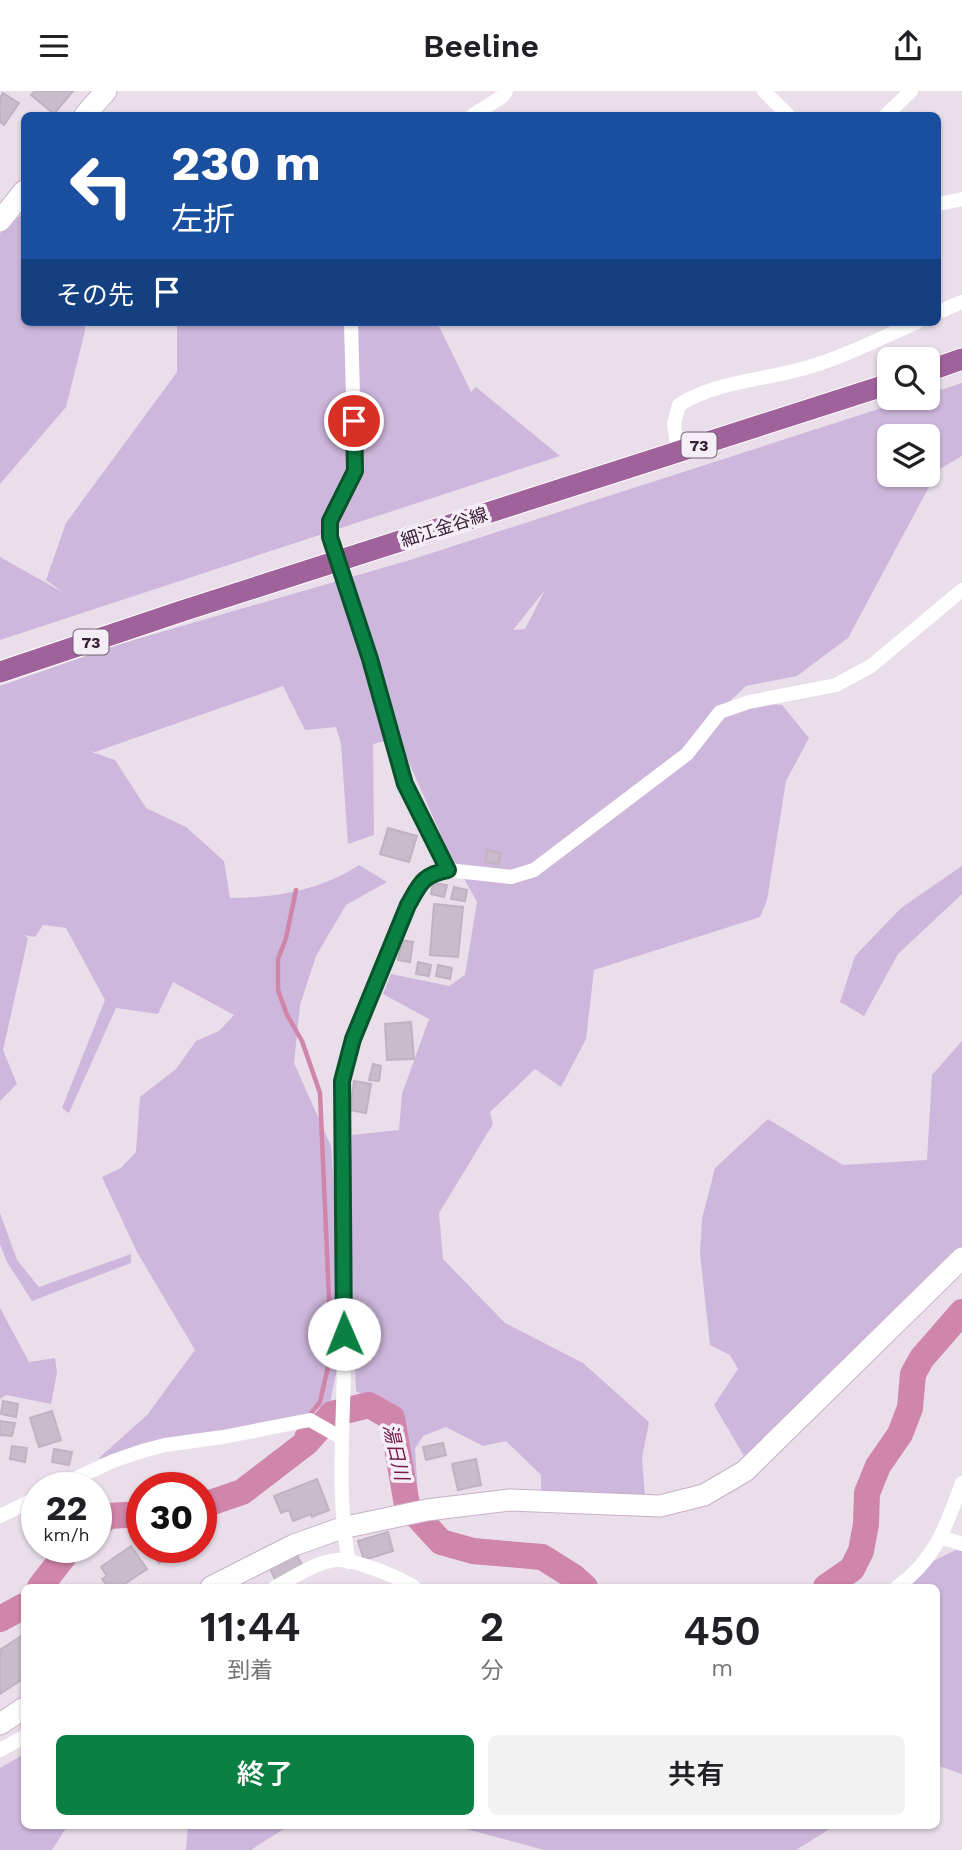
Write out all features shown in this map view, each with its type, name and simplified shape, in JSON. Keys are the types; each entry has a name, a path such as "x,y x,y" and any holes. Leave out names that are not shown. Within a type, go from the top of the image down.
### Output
{"main road":[{"path":"940,367 962,359"},
{"name":"細江金谷線","path":"0,672 877,388"}],"street":[{"path":"88,112 106,91"},
{"path":"477,112 503,96 506,91"},
{"path":"764,91 785,112"},
{"path":"889,112 911,91"},
{"path":"0,221 21,195"},
{"path":"941,203 962,199"},
{"path":"941,311 962,302"},
{"path":"351,326 355,471 330,521 330,537 370,659 405,784 448,870"},
{"path":"678,452 674,424 679,405 696,394 802,369 838,357 908,326"},
{"path":"349,1562 342,1528 340,1437 344,1345 342,1081 353,1039 408,905 418,887 430,874 448,870 511,877 534,870 687,754 720,712 748,702 836,685 871,666 962,590"},
{"path":"217,1584 294,1545 342,1528 427,1510 510,1500 660,1506 704,1495 745,1471 962,1258"},
{"path":"89,1472 113,1461 165,1445 310,1420 340,1437"},
{"path":"901,1584 917,1573 941,1537 962,1483"},
{"path":"0,1516 21,1506"},
{"path":"941,1537 962,1544"},
{"path":"281,1584 307,1570 335,1560 400,1578 409,1584"},
{"path":"0,1724 21,1710"},
{"path":"0,1750 21,1739"}],"shaded area":[{"path":"21,216 21,326 85,326 85,331 66,407 0,484 0,234"},
{"path":"177,326 439,326 471,392 476,387 560,456 0,640 0,557 64,593 46,580 66,523 177,372"},
{"path":"962,383 962,456 940,469 940,424 877,424 877,487 929,487 848,638 797,676 746,686 730,701 782,705 809,738 786,781 767,900 760,917 594,970 586,1039 561,1087 535,1069 490,1112 493,1124 439,1213 443,1259 505,1323 583,1363 649,1422 642,1458 645,1498 541,1491 541,1475 506,1441 483,1446 446,1427 423,1436 415,1449 418,1494 409,1483 394,1413 356,1391 350,1192 352,1135 399,1130 402,1094 429,1019 383,994 391,974 449,986 465,975 477,902 446,846 398,738 373,744 374,835 348,844 341,744 336,727 305,730 283,686 95,752 89,751 115,760 146,808 186,827 224,861 230,898 297,891 329,881 359,865 387,882 346,905 316,956 300,1005 294,1063 331,1146 344,1334 330,1403 286,1424 98,1459 147,1415 195,1350 137,1252 102,1177 121,1168 136,1152 140,1097 176,1069 196,1041 219,1031 234,1015 173,982 158,1014 116,1008 69,1113 62,1108 105,1000 66,928 43,925 35,937 24,935 28,938 3,1050 17,1084 0,1101 0,686 120,644 410,560 877,410 940,410 940,390","holes":["545,590 525,629 513,630"]},
{"path":"962,866 962,894 898,954 864,1016 840,1002 855,956 901,908"},
{"path":"962,1041 962,1249 911,1293 855,1356 744,1456 714,1405 738,1369 730,1355 710,1345 700,1253 702,1219 715,1168 768,1119 843,1165 927,1160 932,1075"},
{"path":"0,1213 17,1260 39,1287 131,1254 131,1263 32,1301 7,1262 0,1244"},
{"path":"0,1308 29,1362 55,1358 57,1373 51,1404 6,1395 0,1399"},
{"path":"962,1547 962,1774 940,1766 940,1584 900,1584 925,1565"},
{"path":"21,1756 21,1829 65,1829 52,1850 0,1850 0,1768"},
{"path":"188,1829 284,1829 251,1850 186,1850"},
{"path":"466,1829 830,1829 796,1850 544,1850"}],"building":[{"path":"35,91 73,91 56,112 52,112 31,95"},
{"path":"3,93 19,103 4,125 0,122 0,98"},
{"path":"388,828 417,836 409,862 380,854"},
{"path":"487,850 501,853 498,864 485,862"},
{"path":"433,883 447,885 444,897 431,894"},
{"path":"454,887 467,890 465,901 451,899"},
{"path":"434,904 463,907 458,957 430,955"},
{"path":"402,940 413,942 410,962 398,960"},
{"path":"418,962 431,965 429,976 416,974"},
{"path":"438,965 452,968 450,979 436,976"},
{"path":"411,1022 414,1059 387,1060 385,1024"},
{"path":"373,1064 381,1066 379,1081 369,1080"},
{"path":"354,1081 371,1084 366,1113 350,1110"},
{"path":"3,1401 18,1404 16,1417 1,1414"},
{"path":"52,1411 61,1440 39,1447 30,1418"},
{"path":"0,1421 15,1423 12,1436 0,1435"},
{"path":"443,1443 446,1455 426,1460 423,1447"},
{"path":"12,1446 27,1448 25,1462 10,1459"},
{"path":"54,1449 72,1452 69,1465 52,1462"},
{"path":"476,1459 481,1485 458,1490 452,1464"},
{"path":"317,1479 329,1510 293,1521 289,1510 281,1513 274,1496"},
{"path":"388,1532 393,1551 364,1560 358,1541"},
{"path":"126,1550 126,1563 143,1563 147,1569 124,1584 106,1584 102,1579 107,1576 101,1567 112,1563 112,1559"},
{"path":"296,1553 303,1567 276,1581 269,1567"},
{"path":"21,1636 21,1680 0,1694 0,1650"}],"waterway":[{"path":"296,890 286,938 278,959 278,990 287,1015 302,1041 320,1093 329,1299 329,1362 320,1402 309,1416"},
{"name":"湯日川","path":"830,1584 852,1569 861,1551 866,1524 867,1493 878,1466 900,1434 910,1408 913,1374 922,1358 962,1312"},
{"name":"湯日川","path":"217,1501 242,1492 306,1443 332,1414 369,1405 392,1418 407,1505 441,1542 473,1551 542,1557 582,1584"},
{"path":"302,1426 297,1434 306,1443"},
{"name":"湯日川","path":"112,1516 126,1515"},
{"name":"湯日川","path":"42,1584 59,1563"},
{"name":"湯日川","path":"0,1619 21,1608"}],"route":[{"path":"344,1334 342,1081 353,1039 408,905 418,887 430,874 448,870 405,784 370,659 330,537 330,521 355,471 354,421"}]}
